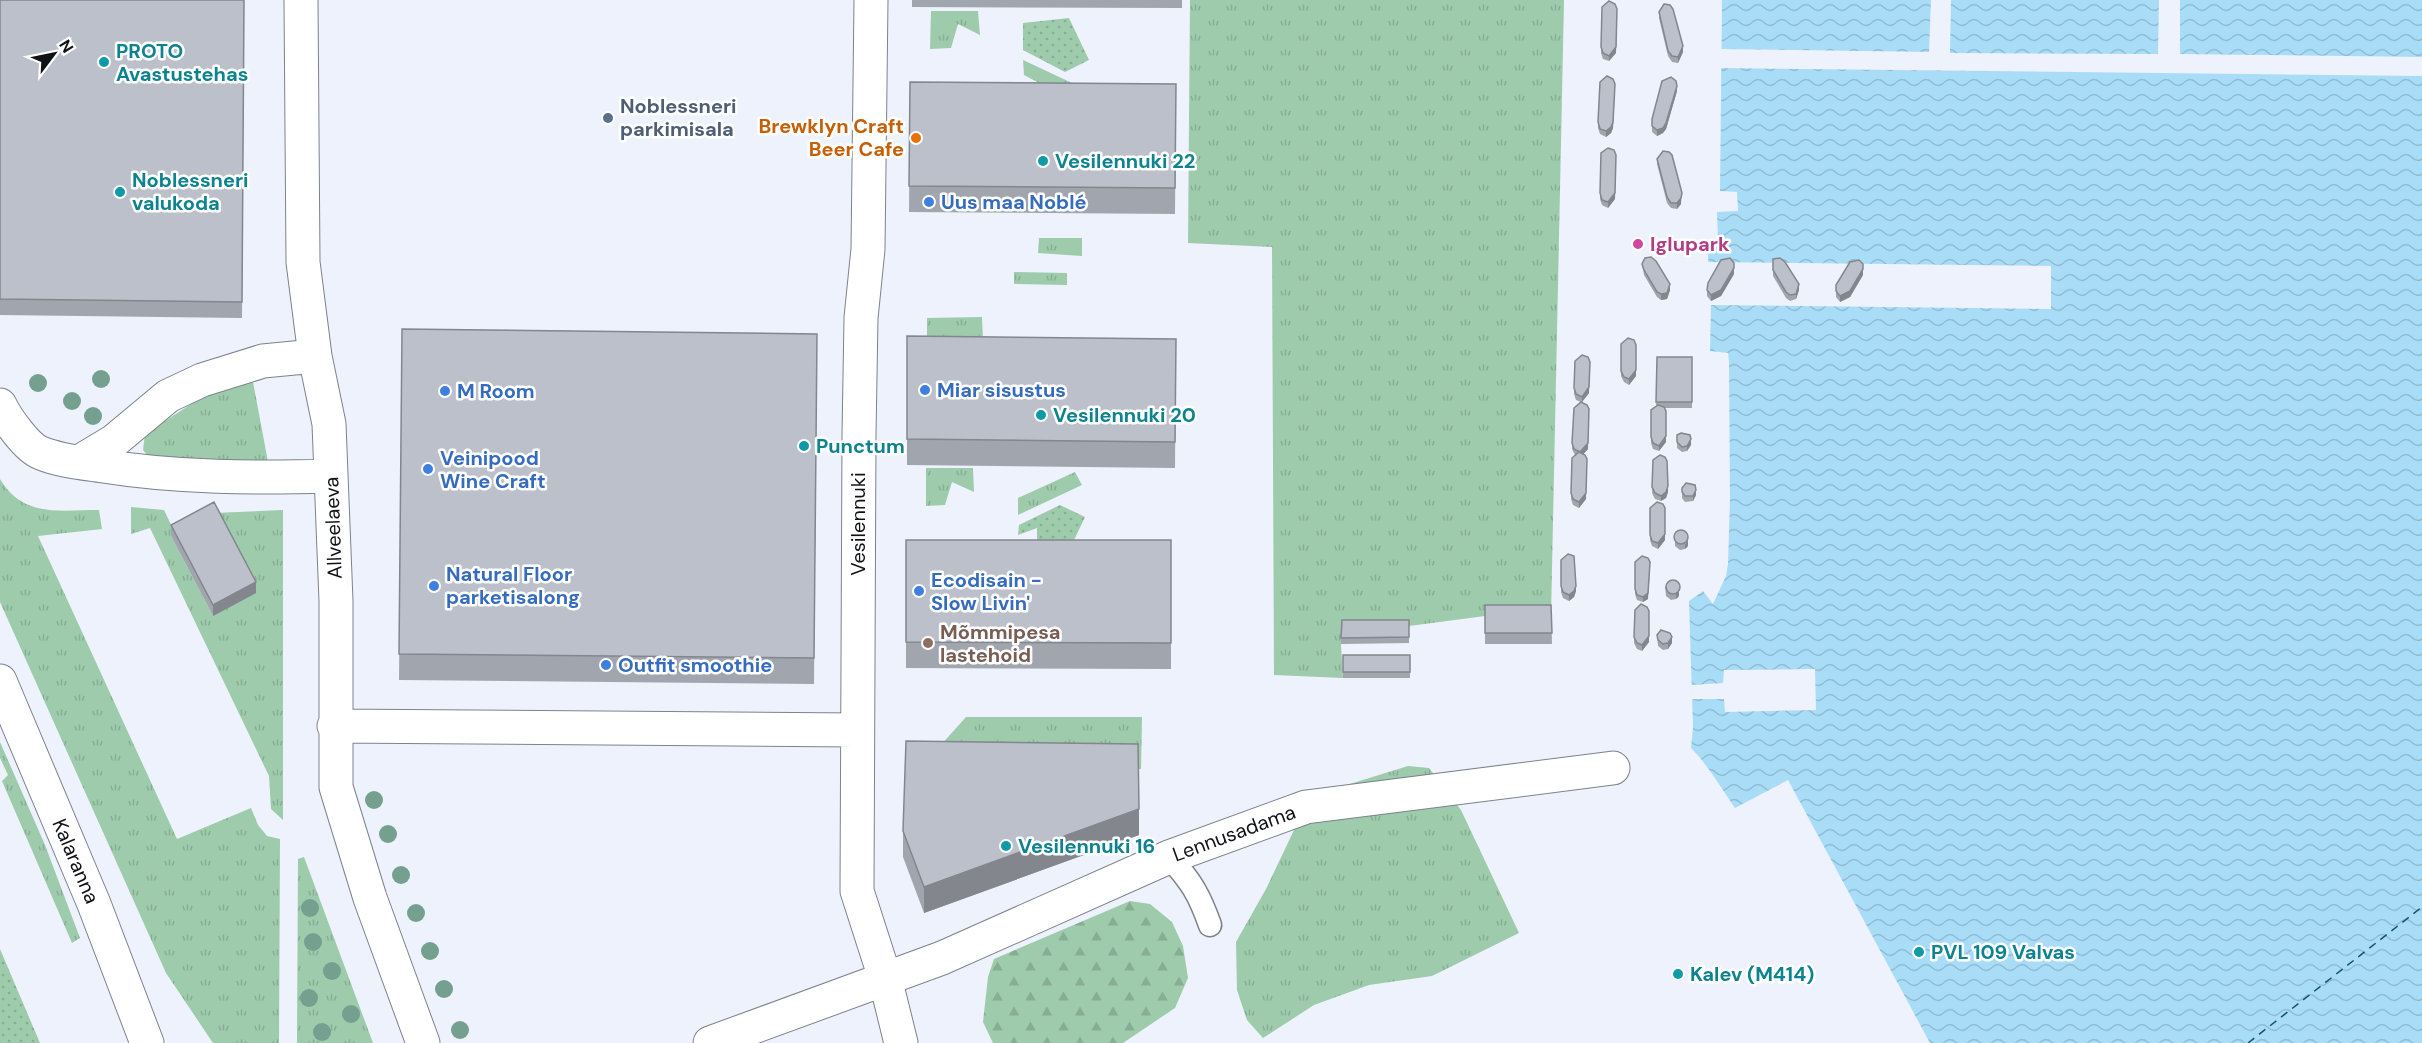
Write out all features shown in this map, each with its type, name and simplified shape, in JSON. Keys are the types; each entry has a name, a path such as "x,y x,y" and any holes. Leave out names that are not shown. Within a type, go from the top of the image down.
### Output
{"street":[{"name":"Allveelaeva","path":"302,0 303,262 315,356 329,424 336,601 334,726 336,787 370,898 423,1043"},
{"name":"Vesilennuki","path":"871,0 868,249 861,318 859,424 857,891 885,978 901,1043"},
{"path":"79,462 114,441 168,396 202,380 263,361 315,356"},
{"path":"0,405 7,420 38,453 79,462 141,472 283,477 332,476"},
{"name":"Kalaranna","path":"0,681 94,904 147,1043"},
{"path":"334,726 857,730"},
{"name":"Lennusadama","path":"710,1043 942,958 1169,857 1306,807 1613,768"}],"lane":[{"path":"1169,857 1185,874 1200,896 1210,925"}],"green space":[{"path":"1190,0 1564,0 1551,616 1485,616 1409,626 1341,644 1343,678 1274,675 1272,247 1188,243"},
{"path":"931,11 978,11 980,35 958,24 951,48 930,49"},
{"path":"1069,18 1089,60 1065,72 1023,50 1023,23"},
{"path":"1023,60 1087,90 1079,104 1024,75"},
{"path":"1039,238 1082,238 1082,256 1038,253"},
{"path":"1014,272 1067,273 1067,285 1014,284"},
{"path":"982,317 983,340 927,341 927,318"},
{"path":"253,382 268,462 156,460 143,450 145,434 202,397"},
{"path":"926,468 973,468 974,492 952,482 945,505 926,506"},
{"path":"1075,472 1082,485 1018,515 1018,498"},
{"path":"0,479 9,492 31,506 57,510 99,510 102,529 38,536 177,839 251,808 258,825 267,836 280,839 279,1043 213,1043 166,973 0,602"},
{"path":"1060,505 1085,517 1066,557 1037,552 1037,528 1018,535 1019,525"},
{"path":"131,507 164,510 175,533 171,536 213,616 214,513 283,510 283,820 271,809 269,776 150,528 131,534"},
{"path":"966,717 1142,717 1141,769 923,765"},
{"path":"0,742 45,845 80,938 72,943 2,781 8,775 0,758"},
{"path":"1408,766 1429,768 1461,810 1519,933 1432,976 1369,985 1314,1005 1263,1038 1247,1020 1237,990 1236,942 1266,889 1295,828 1324,792"},
{"path":"304,857 373,1043 297,1043 298,859"},
{"path":"1130,901 1150,904 1172,922 1183,946 1188,978 1175,1008 1123,1043 993,1043 983,1022 988,977 994,959"},
{"path":"0,949 40,1043 0,1043"}],"water":[{"path":"1722,0 2422,0 2422,1043 1930,1043 1788,780 1735,808 1709,769 1691,748 1693,727 1689,601 1703,591 1713,604 1726,576 1728,564 1729,362 1728,353 1710,351 1711,303 1707,240 1718,239 1717,212 1738,211 1737,192 1720,191"}],"pier":[{"path":"1931,0 1951,0 1950,53 2158,54 2159,0 2180,0 2180,54 2422,57 2422,76 1720,68 1721,49 1929,52"},
{"path":"1706,262 2051,266 2051,309 1708,305"},
{"path":"1815,669 1816,710 1725,712 1724,699 1692,699 1691,685 1723,683 1724,670"}],"building":[{"path":"0,0 244,0 242,302 0,299"},
{"path":"1609,1 1615,4 1617,9 1616,47 1609,56 1603,53 1601,47 1602,7"},
{"path":"1664,4 1670,5 1673,9 1683,46 1678,57 1672,56 1668,51 1659,12"},
{"path":"1607,76 1613,79 1615,84 1613,122 1606,131 1600,129 1598,122 1600,82"},
{"path":"1671,77 1676,81 1677,86 1666,123 1663,128 1657,130 1652,126 1652,119 1662,81"},
{"name":"Vesilennuki 22","path":"910,82 1176,84 1175,188 909,186"},
{"path":"1608,148 1614,150 1616,155 1615,193 1608,202 1602,200 1600,193 1601,153"},
{"path":"1663,151 1672,155 1682,193 1677,203 1671,203 1667,197 1657,159"},
{"path":"1651,257 1670,284 1667,293 1657,292 1644,270 1642,264 1645,258"},
{"path":"1730,258 1734,263 1734,268 1721,290 1711,295 1707,290 1708,283 1721,260"},
{"path":"1780,258 1799,284 1796,294 1790,295 1786,292 1773,270 1773,259"},
{"path":"1859,260 1863,264 1863,269 1850,291 1840,296 1836,291 1836,285 1850,262"},
{"path":"402,329 817,334 814,658 399,654"},
{"name":"Vesilennuki 20","path":"907,336 1176,339 1175,442 907,439"},
{"path":"1628,338 1634,340 1636,345 1636,370 1629,379 1624,377 1621,371 1621,344"},
{"path":"1582,355 1588,357 1590,362 1589,387 1582,397 1576,394 1574,388 1575,361"},
{"path":"1657,357 1692,357 1692,402 1656,402"},
{"path":"1581,402 1589,409 1588,443 1580,452 1574,449 1572,443 1574,408"},
{"path":"1658,405 1664,407 1666,411 1666,436 1659,446 1653,443 1651,437 1651,410"},
{"path":"1681,433 1690,435 1691,439 1687,446 1682,447 1677,442 1677,435"},
{"path":"1579,452 1587,459 1586,493 1579,502 1573,499 1571,493 1572,458"},
{"path":"1660,455 1667,461 1668,486 1666,492 1661,496 1655,493 1652,487 1653,460"},
{"path":"1686,483 1695,485 1696,490 1693,496 1685,496 1682,492"},
{"path":"214,502 256,582 213,605 171,525"},
{"path":"1657,502 1663,504 1665,508 1665,534 1658,543 1652,541 1650,535 1650,508"},
{"path":"1681,530 1686,532 1688,537 1686,542 1681,544 1676,542 1674,537 1676,532"},
{"path":"906,540 1171,540 1171,643 906,642"},
{"path":"1568,554 1574,556 1576,586 1569,595 1563,592 1561,586 1561,560"},
{"path":"1642,556 1648,558 1650,562 1648,593 1643,597 1637,595 1635,589 1635,562"},
{"path":"1673,580 1678,582 1680,587 1678,592 1673,594 1668,592 1666,587 1668,582"},
{"path":"1641,604 1649,611 1649,636 1642,645 1637,643 1634,637 1635,610"},
{"path":"1485,605 1551,605 1552,633 1485,633"},
{"path":"1342,620 1409,620 1409,637 1341,638"},
{"path":"1661,630 1670,633 1672,637 1668,643 1663,644 1658,640 1657,635"},
{"path":"1343,655 1410,655 1410,672 1343,672"},
{"name":"Vesilennuki 16","path":"906,741 1138,744 1139,809 924,887 903,831"}],"ferry route":[{"path":"2248,1043 2422,907"}],"place":[{"name":"PROTO Avastustehas","path":"104,62"},
{"name":"Noblessneri parkimisala","path":"608,118"},
{"name":"Brewklyn Craft Beer Cafe","path":"916,138"},
{"name":"Vesilennuki 22","path":"1043,161"},
{"name":"Noblessneri valukoda","path":"120,192"},
{"name":"Uus maa Noblé","path":"929,202"},
{"name":"Iglupark","path":"1638,244"},
{"name":"Miar sisustus","path":"925,390"},
{"name":"M Room","path":"445,391"},
{"name":"Vesilennuki 20","path":"1041,415"},
{"name":"Punctum","path":"804,446"},
{"name":"Veinipood Wine Craft","path":"428,469"},
{"name":"Natural Floor parketisalong","path":"434,586"},
{"name":"Ecodisain - Slow Livin'","path":"919,591"},
{"name":"Mõmmipesa lastehoid","path":"928,643"},
{"name":"Outfit smoothie","path":"606,665"},
{"name":"Vesilennuki 16","path":"1006,846"},
{"name":"PVL 109 Valvas","path":"1919,952"},
{"name":"Kalev (M414)","path":"1678,974"}]}
